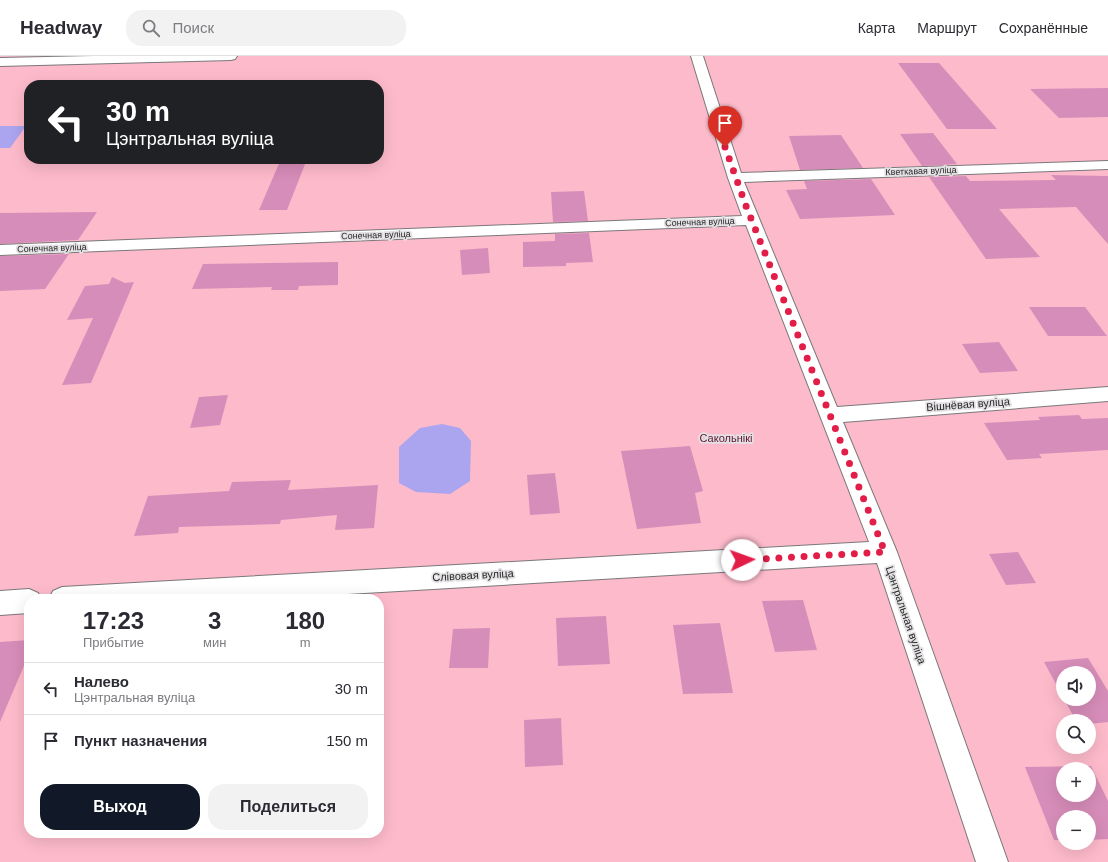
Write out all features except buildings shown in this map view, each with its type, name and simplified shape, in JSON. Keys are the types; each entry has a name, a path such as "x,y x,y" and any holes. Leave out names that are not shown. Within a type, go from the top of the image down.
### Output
{"street":[{"path":"0,62 231,56"},
{"name":"Цэнтральная вуліца","path":"697,56 735,178 885,552 992,862"},
{"name":"Кветкавая вуліца","path":"735,178 1108,165"},
{"name":"Сонечная вуліца","path":"0,250 752,220"},
{"name":"Вішнёвая вуліца","path":"829,415 1108,394"},
{"name":"Слівовая вуліца","path":"150,594 885,552"},
{"path":"0,602 24,601"}],"green space":[{"name":"Сакольнікі","path":"0,56 1108,56 1108,862 0,862"}],"shaded area":[{"path":"0,126 24,126 24,129 10,148 0,148"},
{"path":"442,424 460,428 471,441 470,481 450,494 416,492 399,483 399,447 420,428"}],"route":[{"path":"725,147 746,206 885,552 742,560"}]}
